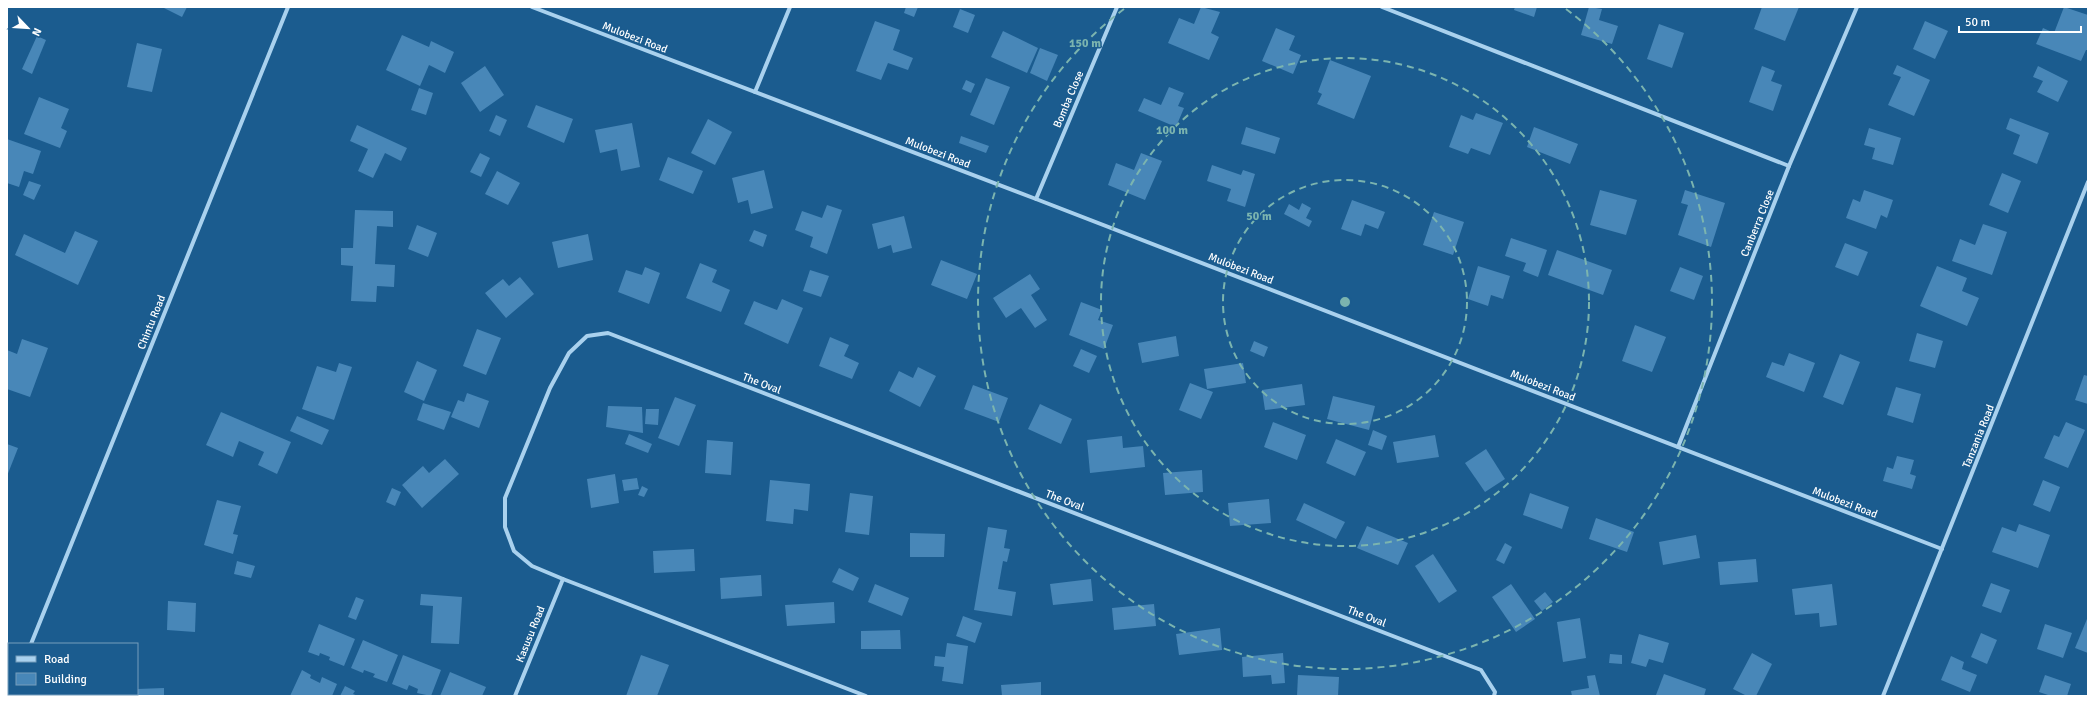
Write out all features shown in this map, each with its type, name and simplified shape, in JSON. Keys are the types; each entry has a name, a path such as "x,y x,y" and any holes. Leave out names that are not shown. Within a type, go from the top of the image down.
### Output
{"street":[{"name":"Chintu Road","path":"31,643 288,7"},
{"name":"Mulobezi Road","path":"532,7 1036,199 1942,549"},
{"path":"755,92 790,7"},
{"name":"Bomba Close","path":"1036,199 1117,7"},
{"path":"1382,7 1789,166"},
{"name":"Canberra Close","path":"1678,447 1789,166 1857,7"},
{"name":"Tanzania Road","path":"1883,696 2088,182"},
{"name":"The Oval","path":"866,696 562,579 532,566 514,551 505,527 505,498 550,388 569,353 587,336 608,333 1480,670 1495,692 1494,696"},
{"name":"Kasusu Road","path":"515,696 562,579"}],"building":[{"path":"162,7 187,7 182,17"},
{"path":"906,7 918,7 914,17 904,13"},
{"path":"1201,7 1220,12 1211,33 1219,37 1209,60 1168,43 1179,18 1194,24"},
{"path":"1515,7 1537,7 1534,17 1514,10"},
{"path":"1589,7 1602,9 1599,20 1618,26 1612,44 1581,35"},
{"path":"1762,7 1799,7 1785,41 1754,29"},
{"path":"2064,7 2088,15 2088,50 2086,50 2081,61 2036,44 2043,28 2054,33"},
{"path":"960,9 975,15 968,33 953,27"},
{"path":"875,21 900,30 893,50 913,58 908,70 888,63 881,80 856,71"},
{"path":"1925,21 1948,31 1935,59 1913,49"},
{"path":"1659,24 1684,33 1672,68 1647,59"},
{"path":"1276,28 1295,36 1289,50 1301,55 1293,74 1262,61"},
{"path":"1003,31 1038,48 1027,73 991,57"},
{"path":"402,35 429,47 431,41 454,52 445,73 429,65 420,86 386,70"},
{"path":"37,36 46,40 32,74 22,69"},
{"path":"137,43 162,49 152,92 127,87"},
{"path":"1040,48 1058,55 1047,81 1030,73"},
{"path":"1330,60 1371,76 1354,119 1317,104 1322,94 1318,92"},
{"path":"1897,65 1930,80 1914,116 1888,105 1901,77 1893,74"},
{"path":"485,66 504,95 480,112 461,83"},
{"path":"1762,66 1775,71 1771,81 1782,85 1773,111 1749,102"},
{"path":"2038,66 2068,81 2058,102 2037,92 2043,81 2033,77"},
{"path":"986,78 1010,87 994,125 970,115"},
{"path":"966,80 975,84 971,93 962,89"},
{"path":"1169,87 1184,93 1178,106 1184,108 1176,127 1138,111 1144,98 1161,105"},
{"path":"419,88 433,93 426,115 411,110"},
{"path":"39,97 69,109 61,128 67,131 60,148 24,134"},
{"path":"536,105 573,119 564,143 527,127"},
{"path":"1476,113 1503,123 1490,155 1471,148 1468,154 1449,147 1461,115 1473,120"},
{"path":"496,115 507,120 500,136 489,131"},
{"path":"2010,118 2049,133 2037,164 2013,154 2020,135 2006,129"},
{"path":"708,119 732,132 715,165 691,153"},
{"path":"632,123 640,167 621,171 617,149 600,153 595,130"},
{"path":"357,125 407,148 401,161 385,153 373,178 358,171 368,149 350,141"},
{"path":"1246,127 1280,138 1275,154 1241,144"},
{"path":"1534,127 1578,144 1570,164 1527,147"},
{"path":"1869,128 1901,138 1893,165 1872,159 1875,148 1864,145"},
{"path":"961,136 989,146 986,153 959,143"},
{"path":"7,139 41,151 33,174 24,171 19,187 7,183"},
{"path":"480,153 490,158 481,177 470,172"},
{"path":"1141,153 1162,161 1145,200 1108,185 1116,163 1134,170"},
{"path":"668,157 703,171 693,194 659,180"},
{"path":"1212,165 1241,175 1243,170 1255,174 1245,207 1227,201 1231,189 1207,181"},
{"path":"764,170 773,208 751,214 748,200 738,203 732,178"},
{"path":"497,171 520,183 508,205 485,194"},
{"path":"2002,173 2021,181 2008,213 1989,205"},
{"path":"29,181 41,185 34,200 23,195"},
{"path":"1600,190 1637,200 1626,235 1590,225"},
{"path":"1685,190 1725,203 1711,247 1678,235 1688,205 1681,203"},
{"path":"1864,190 1893,200 1887,218 1881,215 1876,229 1846,218 1853,199 1860,202"},
{"path":"1352,200 1385,212 1378,229 1365,224 1361,236 1341,229"},
{"path":"1302,203 1311,208 1306,218 1312,221 1309,227 1284,214 1289,204 1299,210"},
{"path":"827,205 842,210 827,254 810,247 813,237 795,230 802,211 822,218"},
{"path":"355,210 393,211 393,227 377,226 375,264 395,265 394,287 377,286 376,302 351,301 353,266 341,265 341,248 353,248"},
{"path":"1434,212 1464,222 1453,255 1423,245"},
{"path":"904,216 912,248 893,253 891,245 878,249 872,224"},
{"path":"1983,224 2007,232 1992,275 1952,261 1960,239 1975,245"},
{"path":"417,225 437,233 428,257 408,249"},
{"path":"754,230 767,235 763,247 749,241"},
{"path":"75,231 98,241 78,285 15,255 24,234 65,253"},
{"path":"588,234 593,260 558,268 552,242"},
{"path":"1511,238 1547,250 1538,277 1523,271 1526,263 1505,256"},
{"path":"1845,243 1868,252 1858,276 1835,267"},
{"path":"1557,250 1612,270 1603,295 1548,275"},
{"path":"941,260 977,274 967,299 931,285"},
{"path":"700,263 717,270 712,282 730,290 721,312 686,298"},
{"path":"1478,266 1510,276 1503,299 1491,295 1488,306 1468,299"},
{"path":"1937,266 1967,278 1962,291 1979,298 1967,326 1920,306"},
{"path":"645,267 660,273 649,304 618,292 626,270 642,275"},
{"path":"1680,267 1703,276 1694,300 1670,291"},
{"path":"810,270 829,276 821,297 803,291"},
{"path":"1030,274 1040,289 1031,295 1047,320 1035,328 1021,308 1006,318 993,298"},
{"path":"520,277 534,294 506,318 485,293 503,279 509,286"},
{"path":"782,299 803,308 788,344 744,324 754,301 777,310"},
{"path":"1081,302 1102,310 1098,320 1113,325 1104,349 1069,335"},
{"path":"1635,325 1666,337 1652,372 1622,361"},
{"path":"477,329 501,338 486,375 463,366"},
{"path":"1917,333 1943,341 1935,368 1909,361"},
{"path":"1176,336 1179,356 1142,363 1138,343"},
{"path":"830,337 849,345 844,356 859,363 852,379 819,366"},
{"path":"22,339 48,348 30,397 7,389 7,350 17,354"},
{"path":"1254,341 1268,347 1264,357 1250,351"},
{"path":"1081,349 1097,356 1089,373 1073,366"},
{"path":"1789,353 1815,363 1804,392 1766,377 1772,362 1784,366"},
{"path":"1840,354 1860,362 1843,405 1823,397"},
{"path":"417,361 437,370 424,401 404,392"},
{"path":"339,363 352,367 334,420 302,409 317,366 336,372"},
{"path":"1243,363 1246,383 1207,389 1204,369"},
{"path":"918,367 936,376 920,407 889,391 899,371 913,378"},
{"path":"2084,375 2088,376 2088,404 2075,400"},
{"path":"1190,383 1213,392 1201,419 1179,410"},
{"path":"1302,384 1305,405 1265,410 1262,390"},
{"path":"973,385 1008,398 999,422 964,409"},
{"path":"1896,387 1921,394 1913,423 1887,415"},
{"path":"467,393 489,401 479,428 451,417 458,400 464,402"},
{"path":"1333,396 1375,406 1369,430 1327,419"},
{"path":"675,397 696,405 679,446 658,438"},
{"path":"423,403 451,412 444,430 417,420"},
{"path":"1040,404 1072,419 1061,444 1028,429"},
{"path":"608,406 642,407 643,433 606,427"},
{"path":"646,409 659,409 658,425 645,424"},
{"path":"221,412 291,442 277,474 258,465 264,452 239,441 233,457 206,445"},
{"path":"297,416 329,430 322,445 290,431"},
{"path":"1273,422 1306,435 1297,460 1264,447"},
{"path":"2066,422 2085,430 2068,468 2044,458 2054,435 2059,437"},
{"path":"1373,430 1387,436 1382,450 1368,445"},
{"path":"629,434 652,444 648,453 625,444"},
{"path":"1435,435 1439,457 1397,463 1393,442"},
{"path":"1122,436 1123,448 1143,446 1145,467 1090,473 1087,440"},
{"path":"1336,439 1366,452 1355,476 1326,463"},
{"path":"707,440 733,442 731,475 705,473"},
{"path":"7,444 18,448 7,476"},
{"path":"1486,449 1505,479 1485,492 1465,463"},
{"path":"1897,456 1914,460 1910,474 1916,476 1912,489 1883,481 1887,467 1893,469"},
{"path":"445,459 459,474 422,508 402,485 423,466 429,473"},
{"path":"1202,470 1203,492 1165,495 1163,473"},
{"path":"615,474 619,503 591,508 587,479"},
{"path":"637,478 639,489 624,491 622,480"},
{"path":"770,480 810,484 808,511 794,509 793,524 766,521"},
{"path":"2043,480 2060,487 2050,512 2033,505"},
{"path":"642,486 648,489 644,497 638,495"},
{"path":"392,488 401,492 395,506 386,502"},
{"path":"850,493 873,496 869,535 845,532"},
{"path":"1530,493 1569,507 1562,529 1523,515"},
{"path":"1269,499 1271,523 1230,526 1228,503"},
{"path":"217,500 241,506 233,534 238,535 233,554 204,545"},
{"path":"1304,503 1345,522 1336,539 1296,520"},
{"path":"1596,518 1634,532 1627,552 1589,539"},
{"path":"2019,524 2050,535 2038,568 1992,552 2002,527 2016,532"},
{"path":"1367,526 1408,543 1398,565 1357,548"},
{"path":"988,527 1007,530 1004,548 1010,549 1007,562 1003,561 998,589 1016,592 1012,616 974,610"},
{"path":"910,533 945,534 944,557 910,557"},
{"path":"1696,535 1700,558 1663,565 1659,542"},
{"path":"1505,543 1512,547 1504,564 1496,560"},
{"path":"694,549 695,571 654,573 653,551"},
{"path":"1433,554 1457,591 1439,603 1415,566"},
{"path":"1756,559 1758,582 1720,585 1718,562"},
{"path":"237,561 255,566 251,578 234,574"},
{"path":"839,568 859,578 853,591 832,582"},
{"path":"761,575 762,596 721,599 720,578"},
{"path":"1091,579 1093,601 1053,605 1050,584"},
{"path":"1991,583 2010,590 2001,613 1982,606"},
{"path":"875,584 909,598 902,616 868,602"},
{"path":"1511,584 1535,619 1516,632 1492,597"},
{"path":"1832,584 1837,625 1820,627 1819,613 1795,615 1792,589"},
{"path":"1545,592 1553,602 1542,611 1534,601"},
{"path":"421,594 462,597 459,644 431,643 433,606 420,605"},
{"path":"356,597 364,600 356,620 348,617"},
{"path":"168,601 196,603 195,632 167,630"},
{"path":"834,602 835,623 787,626 785,605"},
{"path":"1154,604 1156,626 1114,630 1112,608"},
{"path":"963,616 982,623 975,643 956,636"},
{"path":"1580,618 1586,658 1563,662 1557,622"},
{"path":"2087,619 2088,620 2088,653 2075,648"},
{"path":"319,624 355,639 344,666 329,660 330,657 320,653 319,656 308,652"},
{"path":"2045,624 2072,633 2063,658 2037,649"},
{"path":"1220,628 1222,650 1179,655 1176,634"},
{"path":"900,630 901,649 861,649 861,631"},
{"path":"1981,633 1997,640 1987,664 1971,657"},
{"path":"1639,634 1669,643 1663,663 1649,659 1646,667 1631,663"},
{"path":"363,640 398,655 387,682 373,677 375,674 364,670 363,673 351,668"},
{"path":"947,643 968,646 963,684 942,681 944,667 934,666 935,656 945,657"},
{"path":"1283,653 1285,683 1272,684 1271,675 1243,677 1242,657"},
{"path":"1752,653 1772,664 1756,696 1747,696 1733,689"},
{"path":"1610,654 1622,655 1622,664 1609,663"},
{"path":"403,655 441,670 431,696 417,693 418,689 409,685 407,690 392,684"},
{"path":"641,655 669,665 657,696 626,696"},
{"path":"1951,656 1964,662 1962,669 1977,675 1970,692 1941,680"},
{"path":"302,670 311,675 310,678 320,683 322,677 337,684 332,696 290,696"},
{"path":"450,672 486,687 482,696 440,696"},
{"path":"1664,674 1706,689 1704,696 1656,695"},
{"path":"1298,675 1339,677 1338,696 1297,696"},
{"path":"1595,675 1600,696 1572,696 1571,691 1589,688 1587,676"},
{"path":"2045,675 2071,684 2067,696 2051,696 2039,692"},
{"path":"1041,682 1041,696 1002,696 1001,685"},
{"path":"345,686 355,691 353,694 358,696 340,696"},
{"path":"164,688 164,696 132,696 138,695 138,689"}]}
